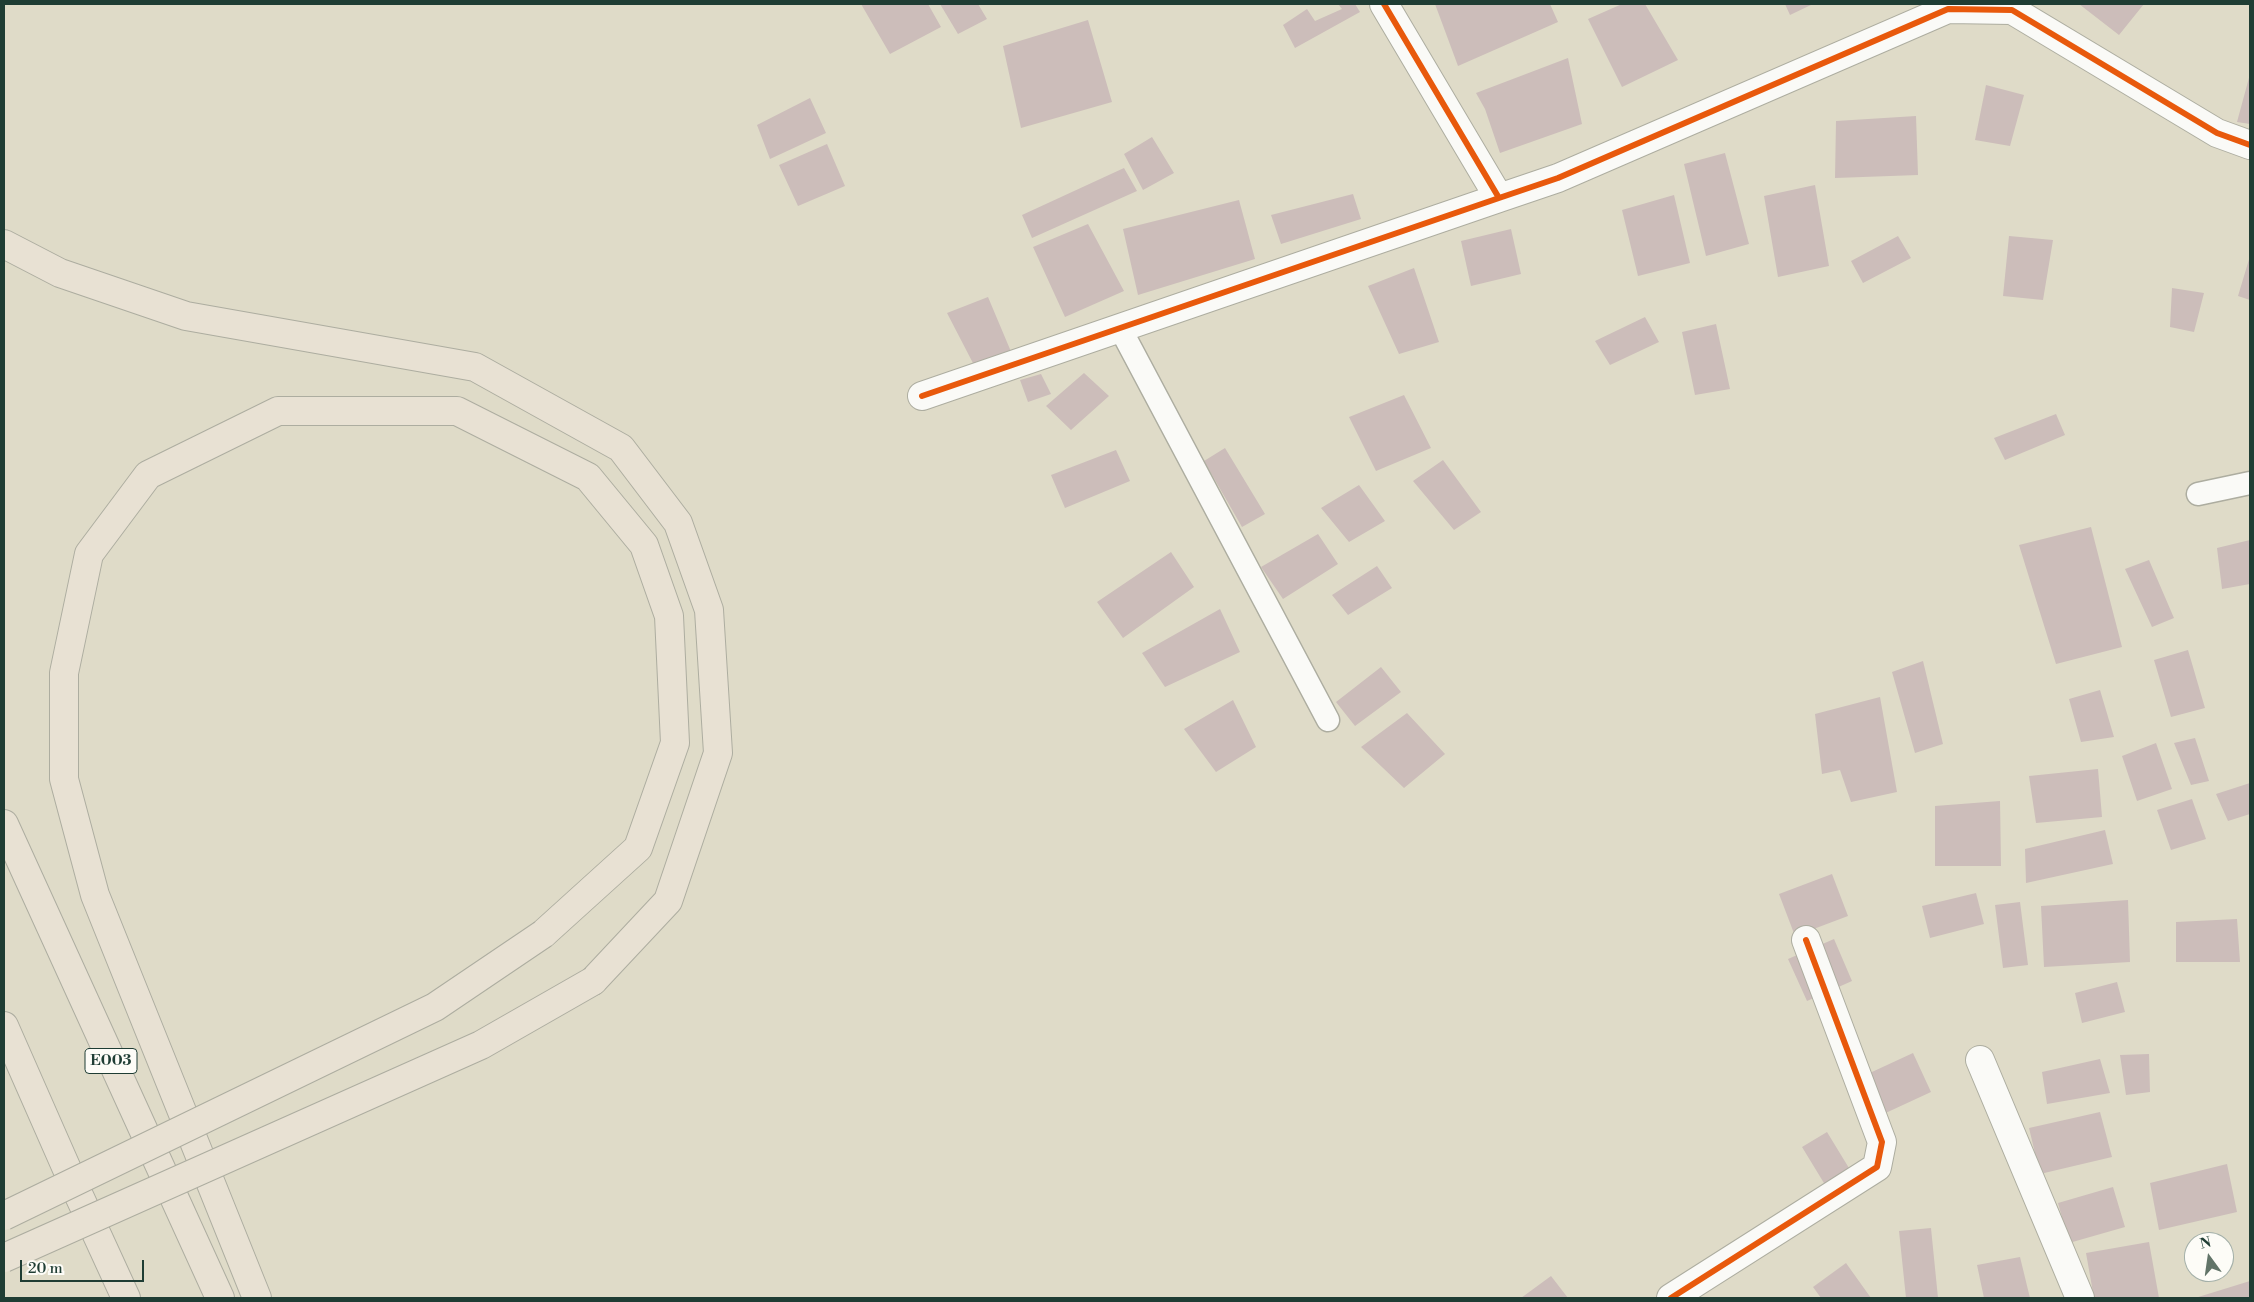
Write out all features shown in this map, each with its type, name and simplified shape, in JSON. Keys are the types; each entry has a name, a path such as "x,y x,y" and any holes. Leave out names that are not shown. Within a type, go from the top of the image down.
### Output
{"highway":[{"path":"4,244 60,273 186,316 475,367 621,448 678,523 709,610 718,753 668,900 593,981 481,1045 4,1258"},
{"path":"4,1216 436,1007 543,934 638,848 675,743 670,616 644,545 588,477 457,411 278,412 148,475 89,554 64,673 64,779 95,895 256,1298"},
{"name":"E003","path":"4,824 220,1298"},
{"path":"4,1026 126,1298"}],"street":[{"path":"1384,4 1499,198"},
{"path":"922,396 1558,178 1946,6 2015,7 2217,133 2250,145"},
{"path":"1670,1298 1877,1168 1882,1142 1806,940"},
{"path":"1980,1060 2080,1298"}],"lane":[{"path":"1120,328 1328,720"},
{"path":"2198,494 2250,483"}],"building":[{"path":"861,4 928,4 941,27 890,54"},
{"path":"940,4 978,4 987,19 958,34"},
{"path":"1338,4 1355,4 1360,12 1295,48 1283,25 1307,9 1315,21 1342,9"},
{"path":"1435,4 1550,4 1558,22 1458,66"},
{"path":"1622,4 1645,4 1678,60 1622,87 1588,19"},
{"path":"1785,4 1813,4 1790,15"},
{"path":"2079,4 2144,4 2119,35"},
{"path":"1088,20 1112,102 1021,128 1003,46"},
{"path":"1568,58 1582,124 1500,153 1485,109 1476,93"},
{"path":"2250,74 2250,124 2237,122"},
{"path":"1986,85 2024,95 2010,146 1975,140"},
{"path":"810,98 826,133 770,159 757,125"},
{"path":"1916,116 1918,175 1835,178 1836,121"},
{"path":"1152,137 1174,173 1143,190 1124,154"},
{"path":"827,144 845,186 798,206 779,165"},
{"path":"1725,153 1749,244 1706,256 1684,164"},
{"path":"1124,168 1137,191 1032,238 1022,215"},
{"path":"1815,185 1829,266 1778,277 1764,196"},
{"path":"1353,194 1361,219 1281,244 1271,215"},
{"path":"1674,195 1690,263 1638,276 1622,210"},
{"path":"1239,200 1255,259 1138,295 1123,229"},
{"path":"1088,224 1124,291 1065,317 1033,247"},
{"path":"1511,229 1521,274 1471,286 1461,241"},
{"path":"1898,236 1911,258 1863,283 1851,261"},
{"path":"2009,236 2053,240 2043,300 2003,296"},
{"path":"2250,256 2250,300 2238,296"},
{"path":"1414,268 1439,342 1399,354 1368,286"},
{"path":"2172,288 2204,293 2194,332 2170,327"},
{"path":"988,297 1012,354 975,367 947,313"},
{"path":"1645,317 1659,342 1610,365 1595,341"},
{"path":"1716,324 1730,389 1695,395 1682,332"},
{"path":"1084,373 1109,396 1071,430 1046,406"},
{"path":"1041,374 1051,394 1028,402 1020,380"},
{"path":"1404,395 1431,448 1376,471 1349,417"},
{"path":"2056,414 2065,435 2005,460 1994,438"},
{"path":"1225,448 1265,514 1242,527 1204,461"},
{"path":"1116,450 1130,481 1065,508 1051,475"},
{"path":"1443,460 1481,512 1454,530 1413,481"},
{"path":"1359,485 1385,521 1349,542 1321,508"},
{"path":"2091,527 2122,647 2056,664 2019,545"},
{"path":"1318,534 1338,564 1283,599 1261,567"},
{"path":"2250,540 2250,584 2222,589 2217,548"},
{"path":"1171,552 1194,587 1123,638 1097,602"},
{"path":"2149,560 2174,618 2152,627 2125,569"},
{"path":"1377,566 1392,588 1348,615 1332,595"},
{"path":"1220,609 1240,652 1165,687 1142,653"},
{"path":"2188,650 2205,708 2171,717 2154,660"},
{"path":"1923,661 1943,744 1915,753 1892,672"},
{"path":"1381,667 1401,692 1355,726 1336,702"},
{"path":"2100,690 2114,737 2081,742 2069,699"},
{"path":"1880,697 1897,792 1851,802 1840,770 1822,774 1815,714"},
{"path":"1233,700 1256,747 1216,772 1184,729"},
{"path":"1407,713 1445,754 1404,788 1361,747"},
{"path":"2195,738 2209,781 2191,785 2174,743"},
{"path":"2156,743 2172,789 2137,801 2122,756"},
{"path":"2098,769 2102,817 2036,823 2029,776"},
{"path":"2250,783 2250,814 2228,821 2216,794"},
{"path":"2192,799 2206,839 2171,850 2157,810"},
{"path":"2000,801 2001,866 1935,866 1935,806"},
{"path":"2105,830 2113,864 2026,883 2025,849"},
{"path":"1832,874 1848,916 1795,936 1779,894"},
{"path":"1976,893 1984,924 1930,938 1922,906"},
{"path":"2128,900 2130,962 2044,967 2041,906"},
{"path":"2020,902 2028,965 2003,968 1995,905"},
{"path":"2237,919 2240,962 2176,962 2176,922"},
{"path":"1834,939 1852,981 1807,1001 1788,959"},
{"path":"2117,982 2125,1012 2082,1023 2075,993"},
{"path":"1913,1053 1931,1092 1864,1123 1846,1084"},
{"path":"2149,1054 2150,1092 2126,1095 2120,1055"},
{"path":"2100,1059 2110,1093 2047,1104 2042,1072"},
{"path":"2100,1112 2112,1157 2040,1174 2029,1128"},
{"path":"1827,1132 1852,1173 1827,1188 1802,1147"},
{"path":"2227,1164 2237,1212 2159,1230 2150,1183"},
{"path":"2113,1187 2125,1227 2069,1243 2058,1203"},
{"path":"1931,1228 1938,1298 1906,1298 1899,1231"},
{"path":"2149,1242 2159,1298 2094,1298 2086,1253"},
{"path":"2020,1257 2030,1298 1984,1298 1977,1265"},
{"path":"1846,1263 1871,1298 1821,1298 1813,1287"},
{"path":"1551,1276 1568,1298 1521,1298"},
{"path":"2250,1281 2250,1298 2195,1298"}],"cycle path":[{"path":"1384,4 1499,198 1558,178 1948,9 2012,10 2217,133 2250,145"},
{"path":"922,396 1499,198"},
{"path":"1671,1298 1877,1167 1882,1142 1806,940"}]}
